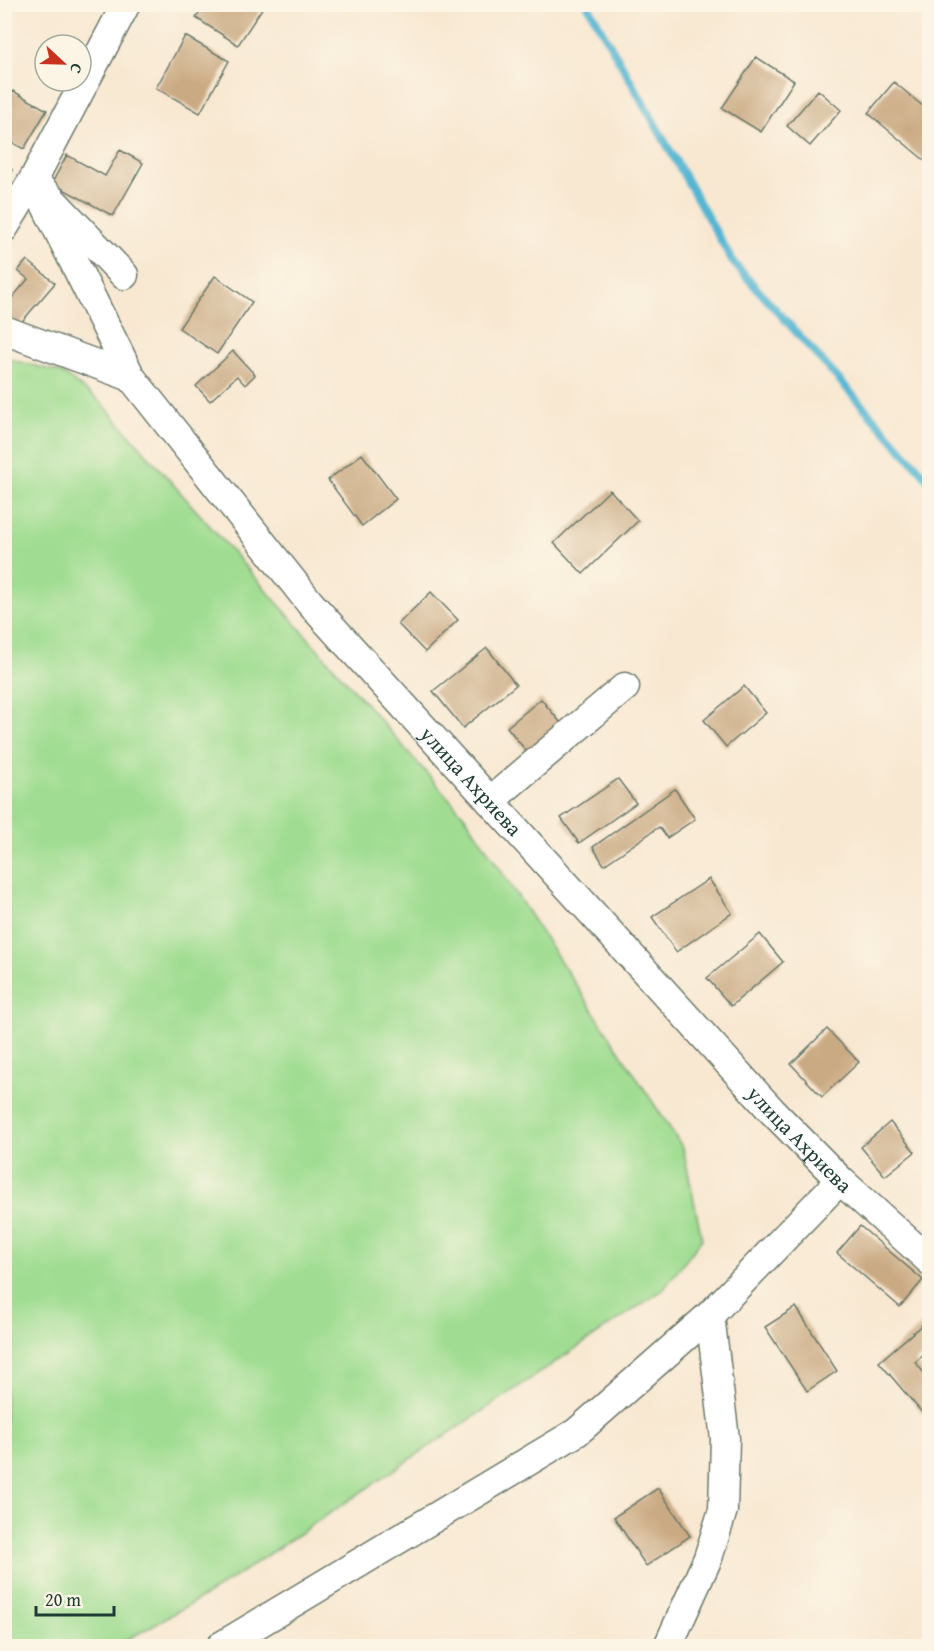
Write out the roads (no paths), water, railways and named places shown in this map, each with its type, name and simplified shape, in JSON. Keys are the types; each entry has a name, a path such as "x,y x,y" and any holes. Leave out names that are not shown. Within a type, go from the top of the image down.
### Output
{"street":[{"path":"4,228 33,180 126,4"},
{"path":"33,180 124,275"},
{"name":"улица Ахриева","path":"33,180 131,377 310,603 773,1112 840,1180 930,1261"},
{"path":"4,330 131,377"},
{"path":"490,801 626,687"},
{"path":"221,1647 577,1432 710,1315 840,1180"},
{"path":"668,1647 708,1558 723,1510 725,1439 710,1315"}],"waterway":[{"path":"587,4 733,262 930,481"}]}
